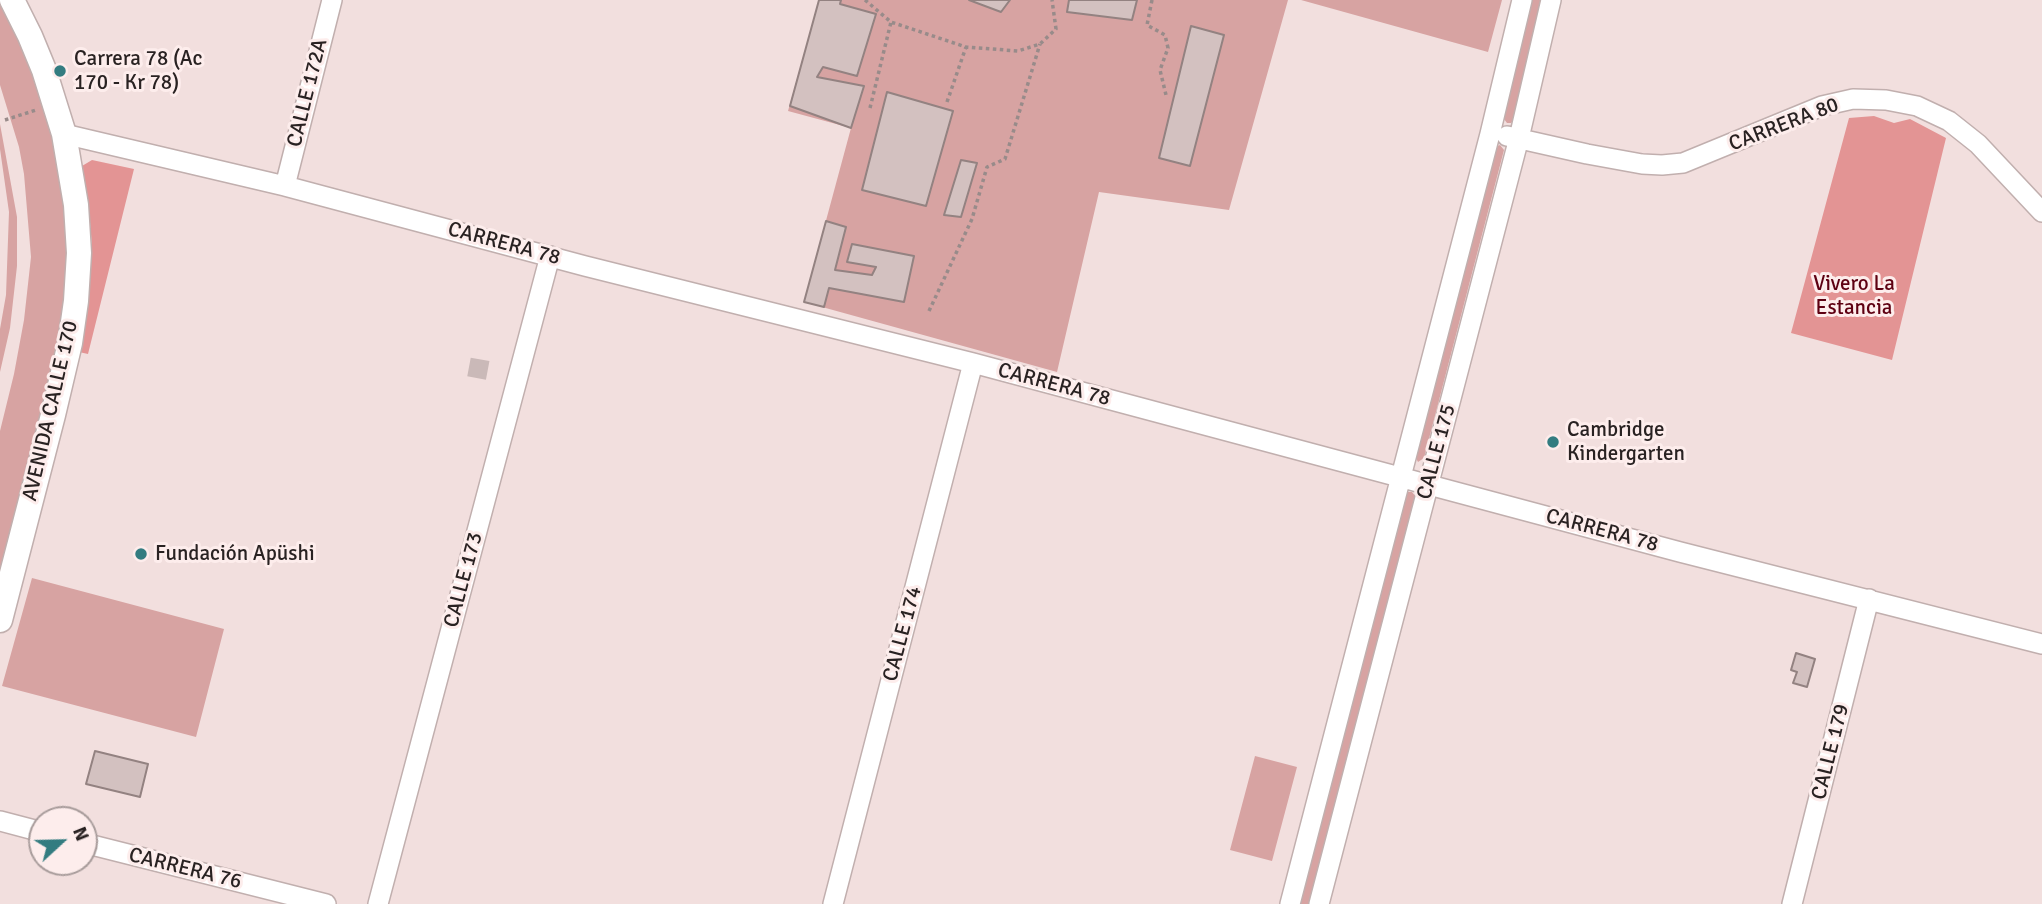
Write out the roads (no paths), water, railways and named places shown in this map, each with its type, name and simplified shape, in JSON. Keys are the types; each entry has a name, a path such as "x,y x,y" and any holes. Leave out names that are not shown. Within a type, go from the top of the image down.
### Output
{"main road":[{"name":"AVENIDA CALLE 170","path":"0,620 70,343 79,253 76,205 64,134 30,36 12,0"}],"street":[{"name":"CALLE 172A","path":"285,186 332,0"},
{"name":"CALLE 175","path":"1290,904 1402,477 1522,0"},
{"name":"CALLE 175","path":"1319,904 1519,138 1551,0"},
{"name":"CARRERA 80","path":"1490,134 1519,138 1587,155 1643,164 1673,164 1683,163 1822,106 1853,99 1885,100 1917,106 1949,121 1978,145 2042,212"},
{"name":"CARRERA 78","path":"64,134 285,186 973,363 1680,552 2042,643"},
{"name":"CALLE 173","path":"379,904 550,256"},
{"name":"CALLE 174","path":"833,904 973,363"},
{"name":"CALLE 179","path":"1792,904 1869,599"},
{"path":"0,821 28,828"},
{"name":"CARRERA 76","path":"98,847 326,904"}],"tunnel":[{"path":"469,367 496,372"}],"place":[{"name":"Carrera 78 (Ac 170 - Kr 78)","path":"60,71"},
{"name":"Cambridge Kindergarten","path":"1553,442"},
{"name":"Fundación Apüshi","path":"141,554"}],"park label":[{"name":"Vivero La Estancia","path":"1854,296"}]}
